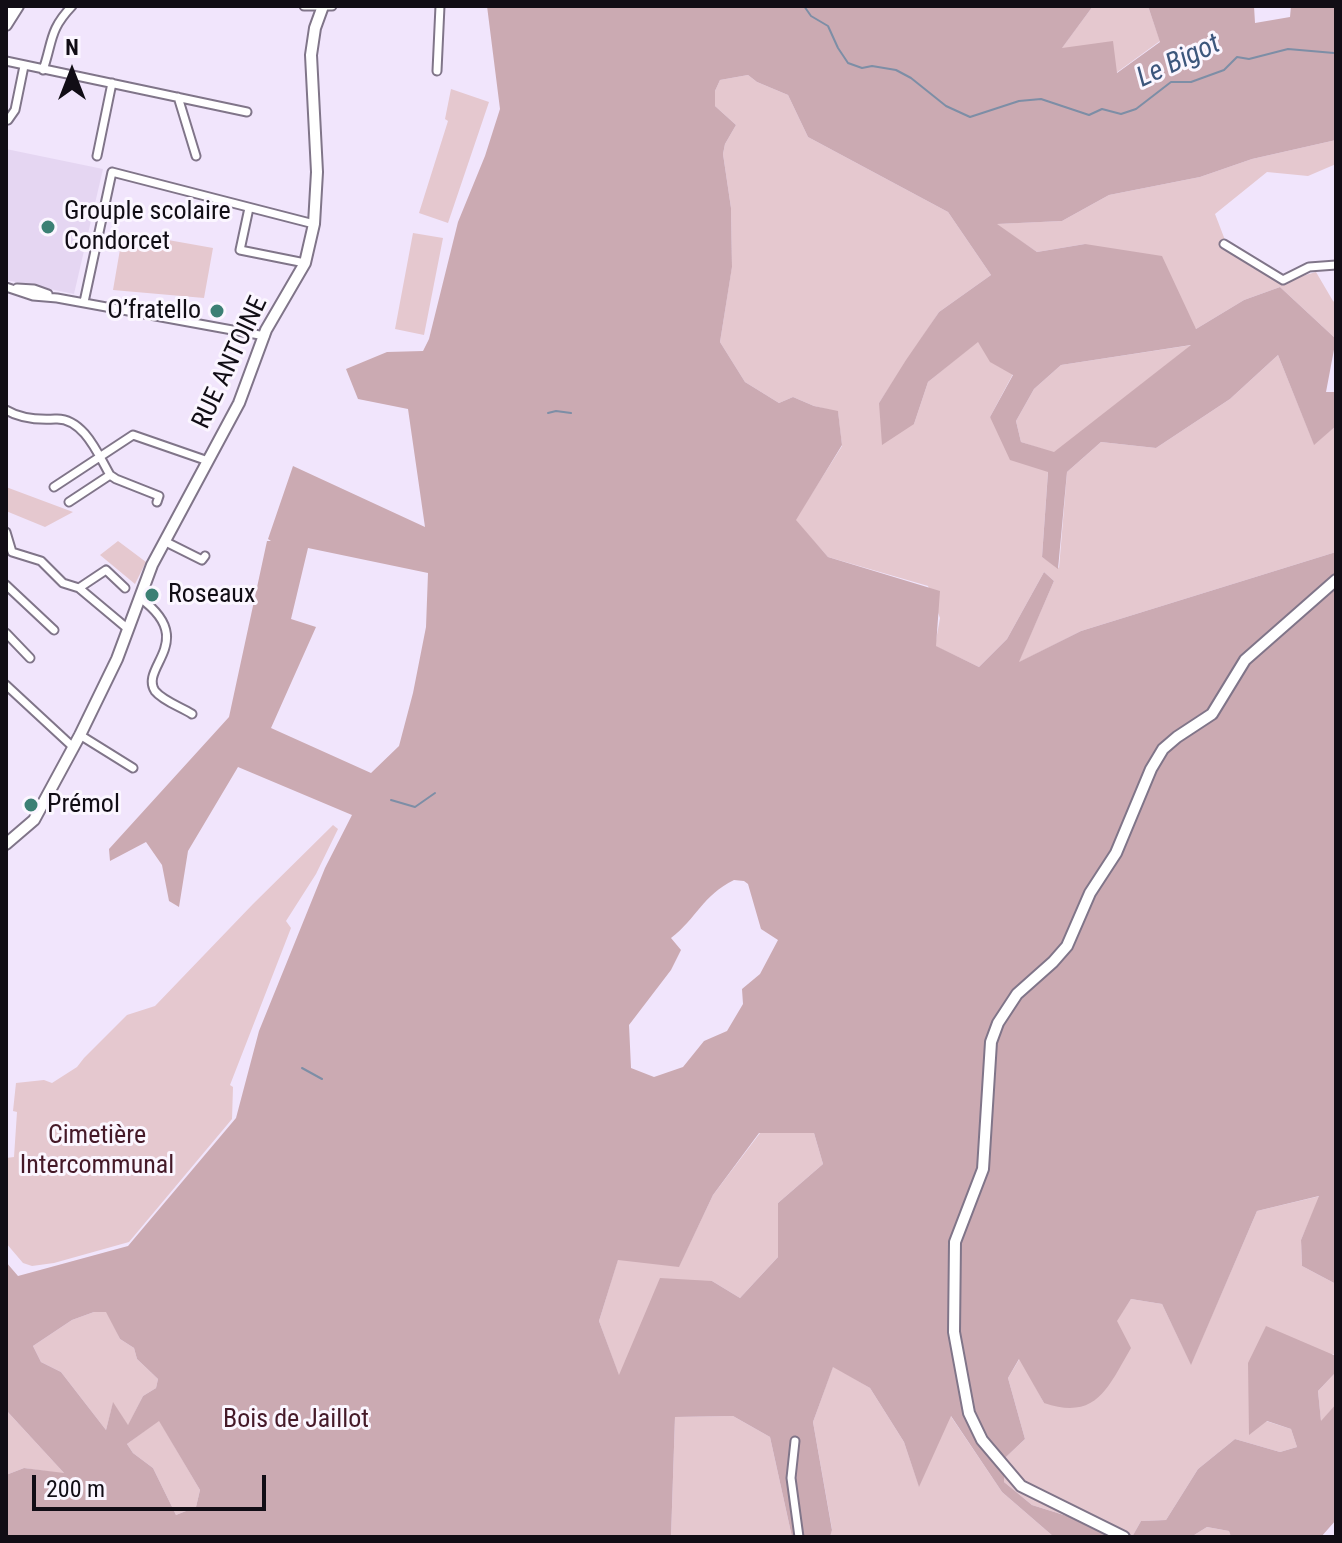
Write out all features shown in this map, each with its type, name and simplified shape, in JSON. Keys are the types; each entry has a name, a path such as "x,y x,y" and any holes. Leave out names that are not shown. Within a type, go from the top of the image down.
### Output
{"street":[{"path":"6,25 18,6"},
{"path":"43,70 51,49 53,30 72,6"},
{"path":"304,6 332,6"},
{"name":"RUE ANTOINE","path":"6,844 34,820 80,735 117,659 164,541 239,403 265,336 305,263 314,224 317,172 311,55 315,28 323,6"},
{"path":"437,71 440,6"},
{"path":"6,61 247,112"},
{"path":"8,120 15,110 24,66"},
{"path":"97,156 112,83"},
{"path":"178,97 196,156"},
{"path":"84,302 112,172 314,224"},
{"path":"249,208 240,250 305,263"},
{"path":"1224,244 1283,280 1309,267 1336,265"},
{"path":"6,287 34,289 57,298 265,336"},
{"path":"6,410 15,415 71,423 81,430 110,475 159,496 157,502"},
{"path":"54,487 127,438 139,436 208,461"},
{"path":"69,502 110,475"},
{"path":"6,532 12,552 41,561 63,583 79,588 128,629"},
{"path":"164,541 202,560 205,556"},
{"path":"79,588 106,570 125,588"},
{"path":"1124,1537 1080,1513 1026,1490 994,1456 977,1432 969,1413 955,1343 955,1242 983,1169 989,1051 998,1023 1017,994 1067,946 1090,893 1116,853 1159,756 1172,740 1201,723 1214,711 1236,670 1245,660 1336,580"},
{"path":"6,585 54,630"},
{"path":"6,602 15,594"},
{"path":"140,598 160,618 167,634 165,652 151,677 154,689 163,698 192,714"},
{"path":"6,633 30,658"},
{"path":"6,685 73,747"},
{"path":"80,735 133,768"},
{"path":"795,1441 791,1478 799,1537"}],"shaded area":[{"name":"Grouple scolaire Condorcet","path":"6,149 103,169 74,294 6,280"}],"green space":[{"name":"Bois de Jaillot","path":"487,6 1093,6 1062,48 1113,41 1117,73 1160,42 1148,6 1254,6 1255,23 1290,17 1291,6 1336,6 1336,140 1252,159 1200,177 1109,195 1062,221 997,224 1037,252 1085,244 1162,256 1196,329 1244,300 1280,287 1336,339 1326,392 1336,392 1336,426 1314,445 1278,355 1230,399 1156,448 1101,442 1067,472 1058,569 1042,557 1048,472 1010,460 990,417 1013,375 990,362 978,342 928,382 914,424 882,445 879,403 906,360 939,312 991,275 948,212 808,137 788,95 748,75 720,80 715,91 715,106 736,125 723,154 731,208 732,267 720,342 745,382 779,403 793,397 838,411 842,445 796,520 828,557 940,591 936,646 979,667 1007,639 1044,572 1054,581 1019,662 1081,631 1336,552 1336,1284 1302,1266 1301,1240 1319,1196 1257,1211 1191,1365 1162,1304 1131,1299 1117,1321 1131,1348 1107,1387 1089,1404 1062,1407 1044,1403 1019,1359 1008,1378 1025,1439 1006,1457 1004,1482 1032,1505 1086,1522 1120,1537 1054,1537 1002,1492 951,1416 919,1487 904,1442 870,1388 833,1367 813,1422 832,1530 830,1537 792,1537 770,1437 733,1416 675,1417 671,1537 6,1537 6,1475 24,1468 64,1473 6,1410 6,1262 18,1276 128,1246 236,1118 259,1031 325,868 352,815 238,767 188,851 179,907 169,901 162,865 146,842 110,861 109,849 229,717 267,541 271,541 268,539 293,466 425,527 408,409 358,399 346,369 387,352 423,351 429,339 458,222 500,109","holes":["1191,345 1054,452 1021,442 1016,421 1034,389 1061,365","308,548 428,573 426,627 399,746 371,773 271,728 316,627 291,619","734,880 744,881 748,884 761,929 778,940 760,974 742,989 743,1004 727,1031 704,1041 683,1067 654,1077 631,1068 629,1025 671,970 681,950 671,938 707,900","759,1133 814,1133 823,1164 778,1203 778,1257 740,1298 712,1281 660,1278 619,1375 599,1321 618,1260 679,1267 713,1195","94,1312 106,1312 120,1339 134,1348 137,1359 158,1379 156,1388 143,1396 128,1425 113,1402 106,1430 61,1372 41,1362 33,1346 72,1320","159,1421 200,1490 196,1507 176,1515 153,1468 133,1453 127,1444"]},
{"path":"1093,6 1148,6 1160,41 1116,73 1061,49"},
{"path":"748,75 788,95 808,137 948,212 991,275 939,312 879,403 914,424 928,382 978,341 991,362 1013,374 990,417 1048,471 1042,557 1059,568 1067,472 1101,442 1156,448 1230,399 1278,355 1314,444 1336,426 1336,552 1081,631 1018,663 1054,581 1044,572 1007,639 979,667 935,646 940,618 928,586 828,557 795,520 842,446 838,412 793,397 779,403 745,382 720,342 732,266 731,208 723,154 736,125 715,106 715,91 720,80"},
{"path":"451,89 489,102 448,223 419,213 448,121 445,119"},
{"path":"1336,140 1336,164 1308,176 1267,172 1215,214 1225,240 1288,280 1316,272 1336,303 1336,339 1280,287 1244,300 1196,329 1085,244 1037,252 995,224 1062,221 1109,195 1200,177 1252,159"},
{"path":"123,232 213,248 204,298 113,290"},
{"path":"413,233 443,238 424,335 395,329"},
{"path":"1192,345 1054,453 1021,442 1016,421 1034,389 1061,365"},
{"path":"6,487 73,512 45,527 6,511"},
{"path":"118,541 146,562 135,584 100,555"},
{"name":"Cimetière Intercommunal","path":"333,825 338,829 316,874 286,921 291,928 230,1085 233,1087 232,1119 129,1242 54,1263 32,1266 23,1263 6,1243 6,1158 14,1157 16,1083 44,1080 52,1083 77,1067 127,1015 155,1006"},
{"path":"760,1133 814,1133 823,1164 778,1203 778,1257 740,1298 712,1281 619,1376 599,1321 618,1259 679,1266 713,1195"},
{"path":"1320,1196 1301,1240 1302,1266 1336,1284 1336,1356 1333,1354 1249,1411 1249,1434 1266,1421 1291,1429 1297,1447 1280,1452 1235,1439 1198,1469 1166,1520 1141,1521 1132,1537 1120,1537 1086,1522 1032,1505 1004,1482 1006,1457 1025,1439 1008,1378 1020,1358 1044,1403 1116,1321 1131,1299 1162,1304 1191,1364 1257,1211"},
{"path":"94,1312 107,1312 120,1339 134,1348 137,1359 158,1379 156,1388 143,1396 128,1426 113,1403 106,1430 61,1372 41,1362 33,1346 72,1320"},
{"path":"1266,1326 1336,1356 1336,1372 1318,1391 1321,1421 1336,1404 1336,1520 1321,1537 1231,1537 1229,1531 1207,1527 1191,1537 1132,1537 1141,1521 1166,1520 1198,1469 1235,1439 1280,1452 1297,1447 1291,1429 1267,1421 1249,1435 1248,1363"},
{"path":"833,1366 870,1388 904,1442 919,1486 950,1415 1002,1492 1054,1537 830,1537 832,1529 813,1422"},
{"path":"1336,1372 1336,1404 1321,1422 1318,1391"},
{"path":"6,1410 65,1474 24,1468 6,1475"},
{"path":"733,1416 770,1437 792,1537 671,1537 675,1417"},
{"path":"159,1420 200,1490 196,1507 176,1515 153,1468 133,1453 127,1444"},
{"path":"1207,1527 1229,1531 1231,1537 1191,1537"}],"waterway":[{"name":"Le Bigot","path":"804,6 811,16 828,26 848,63 862,68 872,66 896,70 946,106 970,117 1019,101 1041,99 1089,115 1102,109 1121,114 1136,109 1171,82 1191,82 1224,70 1237,57 1249,59 1288,49 1334,53"},
{"path":"548,413 571,413"},
{"path":"391,800 415,807 435,793"},
{"path":"302,1068 322,1079"}],"place":[{"name":"Grouple scolaire Condorcet","path":"48,227"},
{"name":"O’fratello","path":"217,311"},
{"name":"Roseaux","path":"152,595"},
{"name":"Prémol","path":"31,805"}]}
